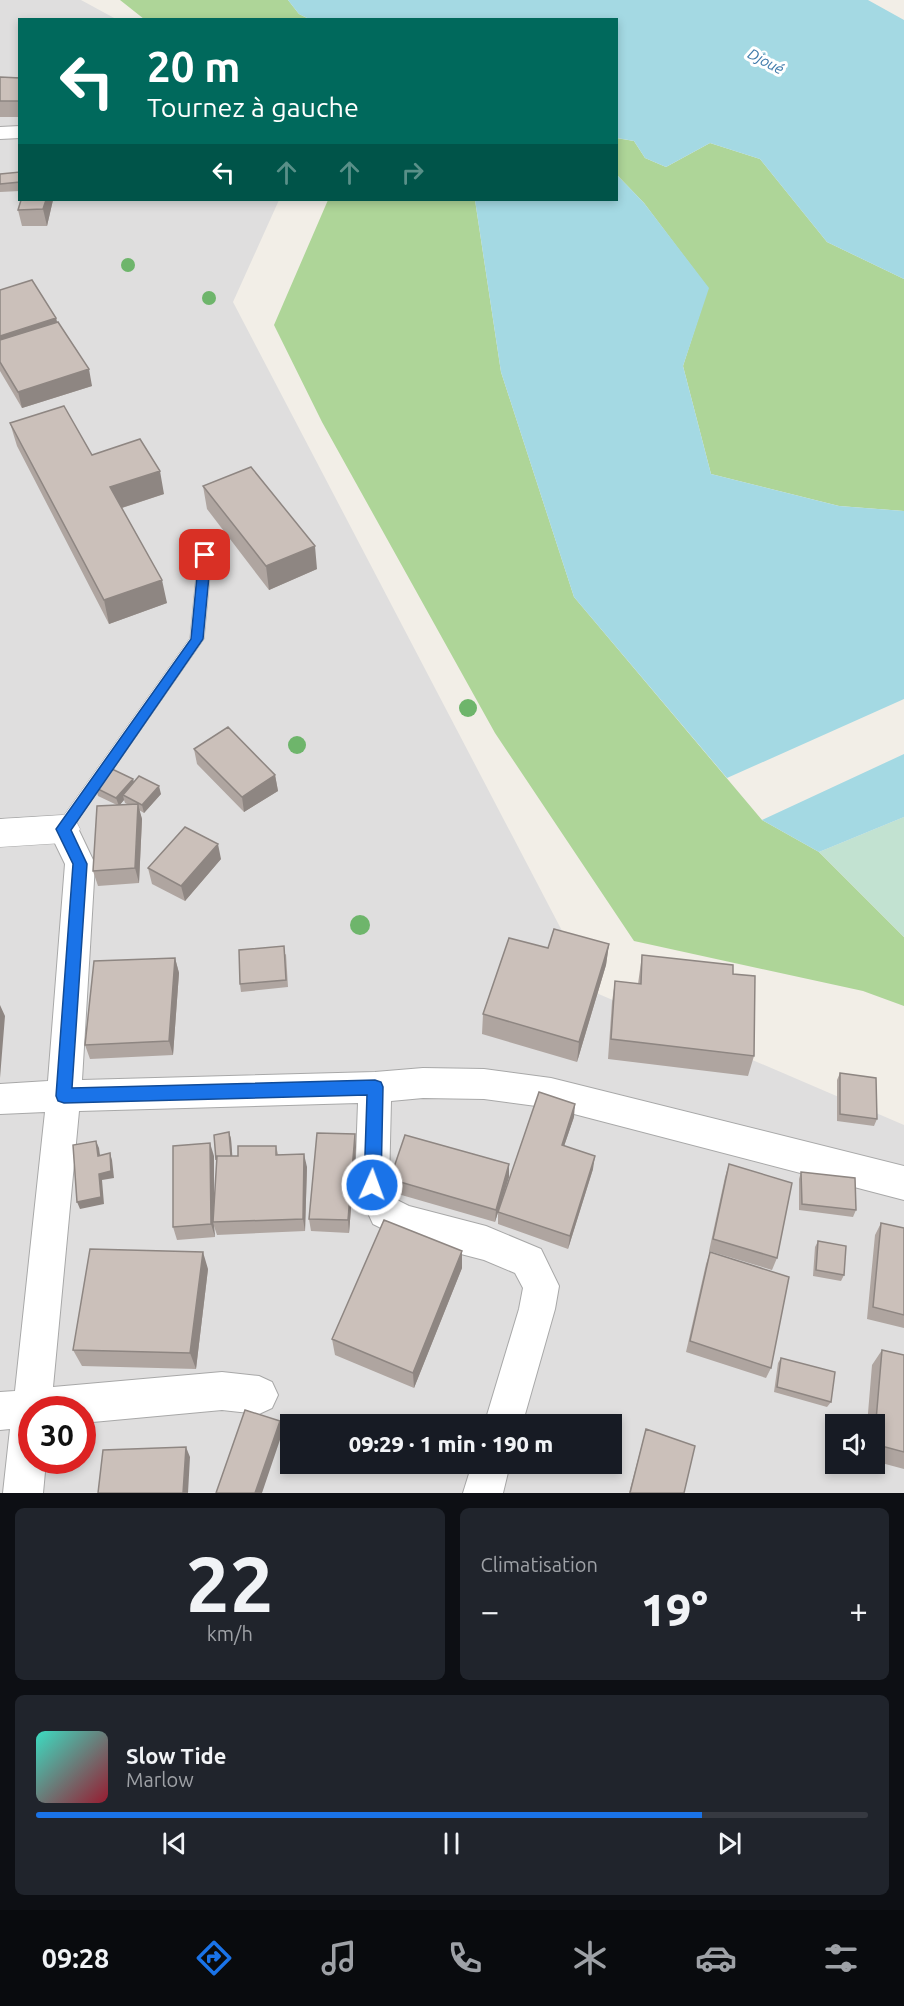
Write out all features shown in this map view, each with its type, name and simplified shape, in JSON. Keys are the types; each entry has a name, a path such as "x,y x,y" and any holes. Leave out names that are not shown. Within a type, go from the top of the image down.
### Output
{"street":[{"path":"0,133 18,132"},
{"path":"0,833 63,829 80,864 64,1096 15,1410 23,1493"},
{"path":"0,1099 375,1087 423,1083 484,1084 551,1093 904,1183"},
{"path":"375,1087 372,1185 385,1212 404,1222 486,1243 528,1260 541,1286 537,1309 506,1414"},
{"path":"15,1410 222,1391 259,1395"},
{"path":"483,1493 488,1474"}],"lane":[{"path":"63,829 197,639 205,555"}],"shaded area":[{"path":"0,0 81,0 114,18 18,18 18,201 279,201 233,302 594,992 904,1125 904,1493 0,1493"}],"green space":[{"path":"120,0 288,0 299,14 307,18 143,18"},
{"path":"618,138 634,141 645,158 666,167 710,143 760,159 827,242 904,279 904,511 839,506 711,474 683,366 708,288 644,203 618,176"},
{"path":"328,201 475,201 501,372 574,597 762,820 819,852 904,937 904,1006 863,991 634,941 495,733 322,422 274,325"},
{"path":"904,817 904,937 819,852"}],"water":[{"name":"Djoué","path":"288,0 868,0 904,20 904,279 827,242 760,159 710,143 666,167 645,158 634,141 618,138 618,18 307,18 299,14"},
{"path":"618,176 644,203 709,288 683,366 711,474 839,506 904,511 904,699 727,778 574,597 501,372 475,201 618,201"},
{"path":"904,754 904,817 819,852 762,820"}],"building":[{"path":"0,77 18,78 18,101 0,101"},
{"path":"18,172 18,182 0,184 0,174"},
{"path":"21,201 46,201 43,209 18,210"},
{"path":"32,280 56,318 0,336 0,290"},
{"path":"58,322 89,369 18,392 0,362 0,340"},
{"path":"64,406 92,455 140,439 160,471 110,487 162,580 104,600 10,423"},
{"path":"251,467 315,546 266,566 203,486"},
{"path":"228,727 275,775 242,797 194,749"},
{"path":"112,769 133,779 116,798 96,788"},
{"path":"139,776 159,786 142,805 123,795"},
{"path":"138,804 135,868 93,871 97,806"},
{"path":"185,827 218,844 181,886 148,868"},
{"path":"554,929 609,944 579,1042 483,1014 509,938 548,948"},
{"path":"284,946 286,980 240,984 239,950"},
{"path":"642,955 733,965 733,974 755,976 754,1056 611,1039 615,981 641,984"},
{"path":"175,958 169,1041 85,1045 94,961"},
{"path":"840,1073 876,1078 877,1119 840,1114"},
{"path":"539,1092 575,1104 562,1145 595,1156 570,1236 498,1212"},
{"path":"229,1132 231,1156 217,1156 216,1160 214,1135"},
{"path":"317,1133 355,1134 348,1220 309,1219"},
{"path":"405,1135 509,1164 496,1210 390,1179"},
{"path":"96,1141 98,1156 110,1153 111,1171 99,1174 101,1197 77,1202 73,1145"},
{"path":"210,1143 211,1224 173,1227 173,1146"},
{"path":"238,1146 276,1146 276,1155 304,1154 303,1219 213,1222 217,1156 238,1156"},
{"path":"729,1164 792,1183 777,1258 713,1239"},
{"path":"801,1172 855,1178 856,1210 802,1204"},
{"path":"384,1220 462,1251 413,1373 332,1339"},
{"path":"881,1223 904,1228 904,1315 873,1307"},
{"path":"818,1241 846,1246 844,1275 816,1270"},
{"path":"90,1249 203,1252 190,1353 73,1350"},
{"path":"710,1252 789,1277 771,1368 690,1341"},
{"path":"882,1350 904,1355 904,1452 885,1447 885,1414 877,1414"},
{"path":"781,1358 835,1372 831,1402 777,1387"},
{"path":"245,1410 280,1421 255,1493 216,1493"},
{"path":"646,1429 695,1446 684,1493 630,1493"},
{"path":"186,1447 183,1493 98,1493 103,1450"}],"route":[{"path":"205,555 197,639 63,829 80,864 64,1096 375,1087 372,1185"}]}
